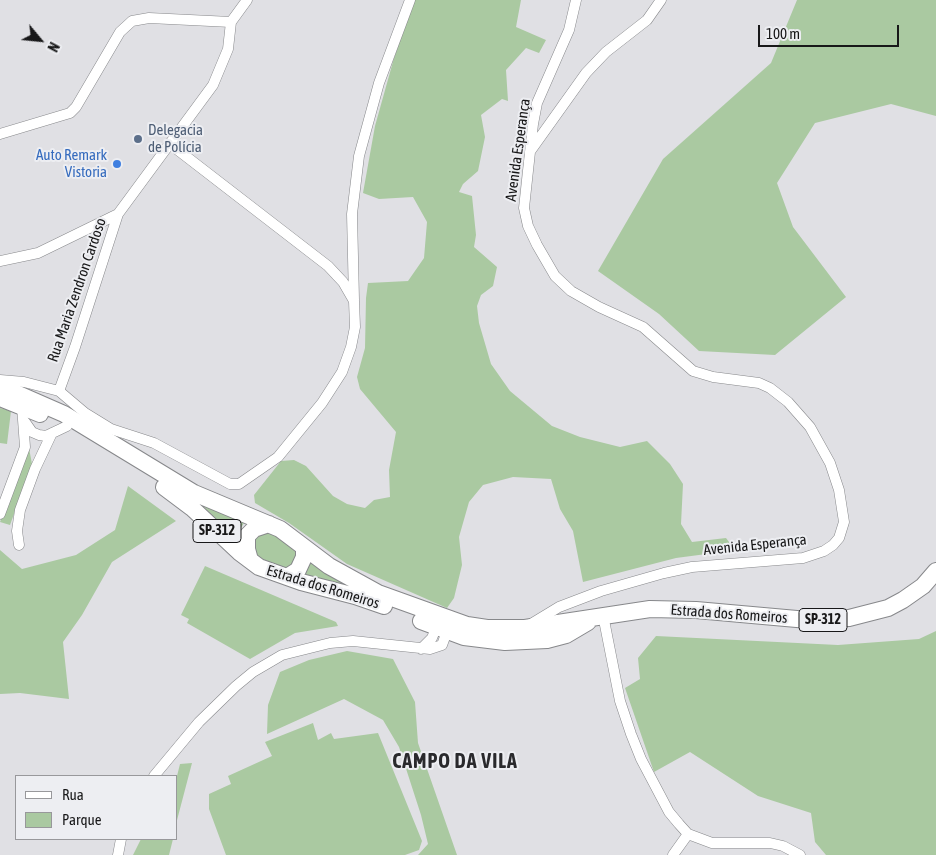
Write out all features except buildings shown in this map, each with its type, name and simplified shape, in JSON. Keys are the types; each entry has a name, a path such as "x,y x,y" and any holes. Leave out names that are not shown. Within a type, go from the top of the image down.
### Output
{"main road":[{"name":"Estrada dos Romeiros","path":"0,386 42,403 194,493 280,529 347,578 483,641 547,640 566,635 600,616"},
{"name":"Estrada dos Romeiros","path":"0,398 23,414 59,430 173,493 259,567 443,624 487,628 525,628 650,609 808,620 849,618 888,608 908,598 923,586 936,571"},
{"path":"250,560 247,549 248,536 254,529 269,524"},
{"path":"287,577 298,570 304,557 304,548"}],"street":[{"path":"0,134 70,113 76,107 120,32 132,21 149,18 231,22 247,0"},
{"path":"0,380 24,382 58,391 85,413 111,429 149,441 230,484 239,484 278,457 322,403 342,372 351,347 355,327 352,214 358,156 379,83 410,0"},
{"name":"Avenida Esperança","path":"505,642 559,607 601,591 692,567 803,558 824,551 834,545 842,531 843,506 830,463 814,434 797,412 779,395 759,383 708,376 693,371 643,327 581,297 555,276 534,238 524,208 537,103 569,30 576,0"},
{"path":"530,151 586,73 606,52 647,20 661,0"},
{"name":"Rua Maria Zendron Cardoso","path":"58,391 76,346 118,214 213,85 228,49 231,22"},
{"path":"170,144 328,266 343,282 354,301"},
{"path":"0,261 38,253 118,214"},
{"path":"0,514 25,447 23,414"},
{"path":"111,429 116,446"},
{"path":"20,545 16,531 20,510 35,469 59,430"},
{"path":"600,616 620,701 641,759 669,812 688,834 712,843 770,842 784,846 800,855"},
{"path":"155,775 200,722 236,686 252,672 282,655 330,643 353,641 421,649 437,648 446,641 443,624"},
{"path":"673,855 688,834"},
{"path":"118,855 121,840"}],"green space":[{"path":"414,0 521,0 516,27 546,40 539,53 526,48 506,70 508,101 502,99 481,115 485,137 478,171 463,184 459,192 472,196 476,235 474,247 497,267 493,286 481,295 477,306 479,323 491,364 510,391 552,426 580,437 620,447 647,441 670,464 683,484 681,524 692,542 726,538 732,546 714,553 676,558 583,582 573,531 560,509 551,479 513,477 483,485 469,502 459,537 462,565 454,598 447,608 347,564 289,523 255,503 254,495 281,461 294,460 306,466 333,496 347,504 365,508 374,500 390,497 389,470 396,432 360,389 357,377 365,348 368,283 408,281 424,258 427,222 413,197 379,199 363,193 375,126 394,58"},
{"path":"797,0 936,0 936,116 891,104 815,123 777,183 793,227 846,297 775,355 699,351 659,314 598,271 663,159 771,63"},
{"path":"0,408 11,411 7,444 0,443"},
{"path":"29,448 32,464 10,525 0,522"},
{"path":"128,486 176,521 112,562 82,615 63,642 69,699 20,693 0,694 0,550 22,569 76,555 115,530"},
{"path":"200,503 247,518 236,536 236,540"},
{"path":"262,529 296,545 297,561 286,569 258,557 251,550 249,539"},
{"path":"307,559 348,586 314,581 300,572"},
{"path":"205,566 336,622 338,626 295,633 250,659 187,623 189,619 181,615"},
{"path":"936,631 936,855 826,855 815,842 811,813 758,796 690,752 654,772 625,688 640,679 638,658 656,636 838,645 919,639"},
{"path":"347,651 393,659 415,702 418,743 457,855 418,855 428,844 421,815 399,747 383,720 344,699 267,734 268,705 280,672 309,660"},
{"path":"313,723 318,740 331,733 334,739 378,733 422,841 419,850 405,855 226,855 209,809 209,794 231,784 228,776 272,756 265,742"},
{"path":"192,763 178,816 177,775 180,764"},
{"path":"140,840 173,840 169,855 133,855"}],"place":[{"name":"Delegacia de Polícia","path":"138,139"},
{"name":"Auto Remark Vistoria","path":"117,164"}],"district":[{"name":"CAMPO DA VILA","path":"455,762"}]}
